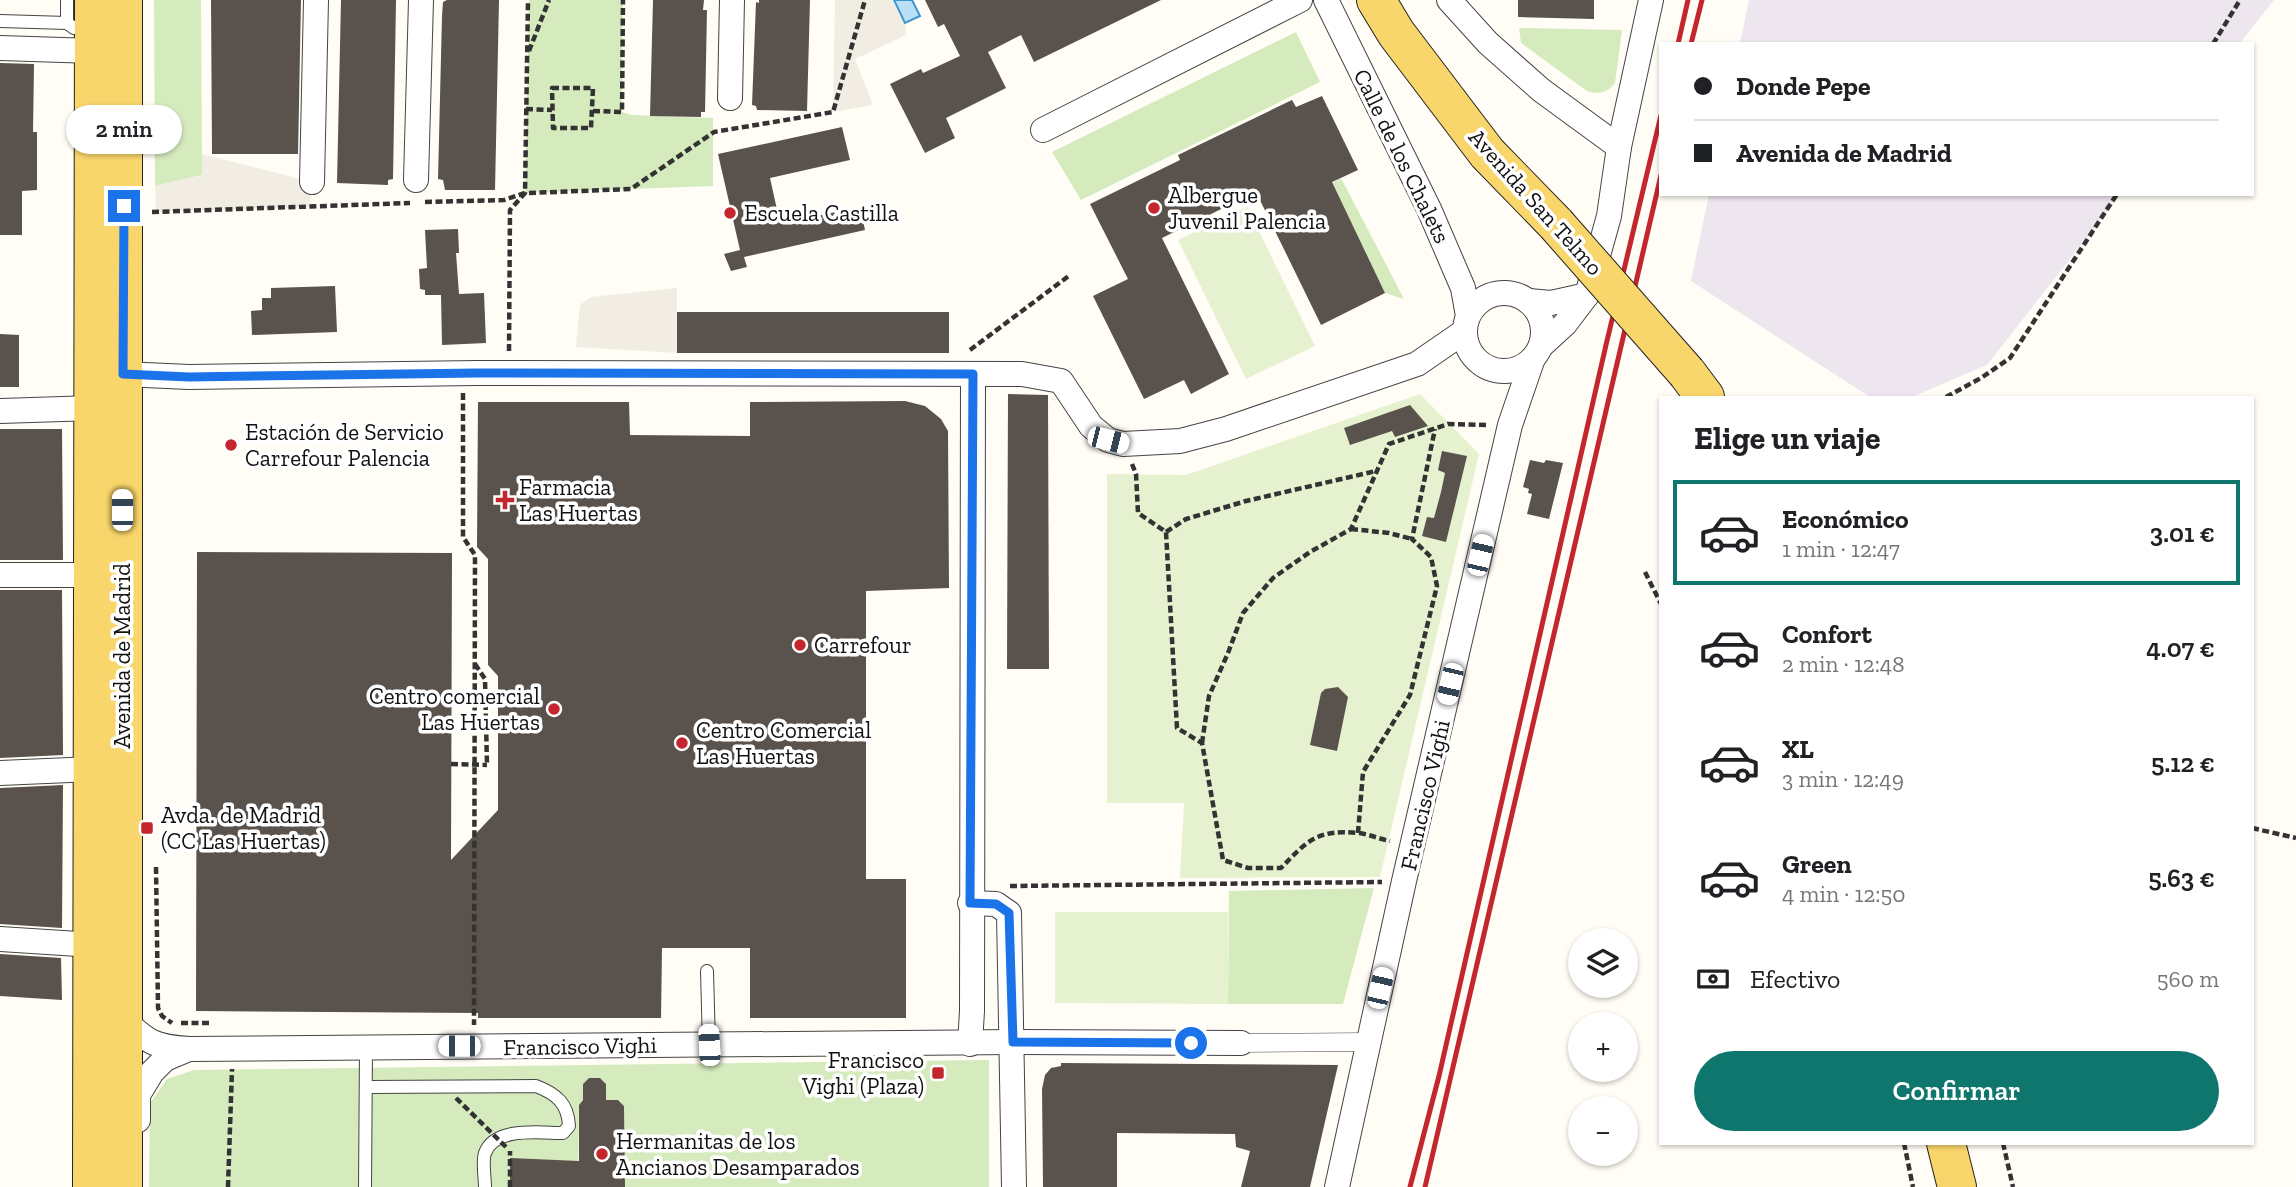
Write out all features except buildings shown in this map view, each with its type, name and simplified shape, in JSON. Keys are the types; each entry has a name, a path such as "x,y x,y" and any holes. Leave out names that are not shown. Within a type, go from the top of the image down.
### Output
{"main road":[{"name":"Avenida de Madrid","path":"123,0 123,1187"},
{"name":"Avenida San Telmo","path":"1376,0 1396,33 1488,153 1556,224 1696,385"},
{"name":"Avenida de Madrid","path":"87,28 94,408 92,1187"},
{"path":"1946,1145 1957,1187"}],"street":[{"path":"312,182 316,0"},
{"path":"416,180 421,0"},
{"path":"730,98 732,0"},
{"path":"1042,130 1300,0"},
{"name":"Calle de los Chalets","path":"1326,0 1429,209 1463,288 1467,324"},
{"path":"1448,0 1488,43 1541,90 1619,147"},
{"path":"123,374 189,377 464,373 1022,374 1061,381 1091,426 1108,440 1123,444 1181,441 1226,429 1418,364 1453,360 1511,370 1523,366 1565,324 1587,295 1609,216 1619,147 1651,0"},
{"path":"0,48 87,28"},
{"path":"1486,366 1473,355 1467,344 1467,324 1475,305 1485,297 1498,293 1515,294 1529,301 1560,302 1587,295"},
{"path":"1529,301 1542,322 1543,339 1537,352"},
{"path":"1418,364 1467,324"},
{"name":"Francisco Vighi","path":"1337,1187 1404,881 1510,425 1537,352"},
{"name":"Francisco Vighi","path":"1486,366 1505,386 1510,401 1510,425"},
{"path":"970,1044 973,374"},
{"path":"0,411 94,408"},
{"path":"0,575 93,575"},
{"path":"0,773 93,769"},
{"path":"971,895 996,904 1009,913 1014,1187"},
{"path":"0,939 93,945"},
{"name":"Francisco Vighi","path":"122,1018 143,1039 163,1047 189,1049 1013,1042 1241,1043"},
{"path":"1241,1043 1368,1042"},
{"name":"Francisco Vighi","path":"130,1187 137,1141 138,1095 152,1072 165,1059 189,1049"}],"lane":[{"path":"67,0 87,28"},
{"path":"0,21 87,28"},
{"path":"706,971 709,1045"},
{"path":"365,1187 366,1047"},
{"path":"366,1087 537,1086 550,1091 561,1100 568,1112 569,1126 563,1133 507,1134 489,1147 484,1154 485,1187"}],"path":[{"path":"509,373 510,210 527,193 528,0"},
{"path":"527,56 550,0"},
{"path":"593,111 622,112 623,0"},
{"path":"123,213 504,200 527,193 631,189 714,132 832,112 865,0"},
{"path":"2214,42 2240,0"},
{"path":"552,88 593,88 593,111 592,128 553,128 552,88"},
{"path":"526,109 552,110"},
{"path":"1948,396 2010,358 2115,196"},
{"path":"973,374 970,351 1070,275"},
{"path":"464,373 463,537 475,555 474,1047"},
{"path":"1351,529 1389,444 1448,424 1510,425"},
{"path":"1412,539 1435,428"},
{"path":"1123,444 1136,474 1138,513 1166,532"},
{"path":"1166,532 1186,519 1246,501 1376,471"},
{"path":"1358,833 1363,772 1410,695 1437,586 1431,557 1412,539 1389,533 1351,529 1310,552 1273,578 1243,613 1209,696 1202,743 1223,860 1248,868 1281,868 1307,841 1324,834 1358,833 1388,841 1415,839"},
{"path":"1166,532 1177,728 1202,743"},
{"path":"1645,572 1659,600"},
{"path":"451,764 487,765 485,680 474,663"},
{"path":"2254,828 2296,838"},
{"path":"971,895 1404,881"},
{"path":"228,1187 232,1049"},
{"path":"456,1098 510,1151 510,1187"},
{"path":"1904,1145 1913,1187"},
{"path":"2003,1145 2013,1187"}],"shaded area":[{"path":"835,0 892,0 905,23 906,35 855,59 873,105 833,112"},
{"path":"1749,0 2274,0 2241,42 1740,42"},
{"path":"202,154 312,182 310,207 156,212 155,186 202,175"},
{"path":"1709,196 2119,196 1987,365 1914,396 1868,396 1691,281"},
{"path":"677,288 677,353 576,347 580,305 591,297"}],"green space":[{"path":"154,0 201,0 202,175 155,186"},
{"path":"529,0 623,0 622,112 632,115 713,118 713,186 525,193"},
{"path":"1519,28 1622,30 1615,83 1602,92 1587,91 1521,43"},
{"path":"1296,32 1320,82 1081,200 1052,152"},
{"path":"1341,178 1404,299 1385,293 1332,183"},
{"path":"1247,207 1315,346 1246,379 1178,240"},
{"path":"1420,394 1479,454 1380,877 1180,878 1184,803 1107,803 1107,474 1186,475"},
{"path":"1374,888 1343,1004 1228,1004 1229,891"},
{"path":"1055,912 1228,912 1228,1004 1055,1003"},
{"path":"989,1060 989,1187 625,1187 624,1106 618,1100 606,1100 606,1084 600,1078 590,1078 583,1084 583,1100 579,1105 578,1187 510,1158 510,1187 149,1187 150,1103 167,1079 194,1070"}],"water":[{"path":"894,0 912,0 920,16 905,23"}],"railway":[{"path":"1678,42 1688,0"},
{"path":"1692,42 1702,0"},
{"path":"1410,1187 1439,1076 1659,123"},
{"path":"1425,1187 1659,184"}],"place":[{"name":"Albergue Juvenil Palencia","path":"1154,208"},
{"name":"Escuela Castilla","path":"730,213"},
{"name":"Estación de Servicio Carrefour Palencia","path":"231,445"},
{"name":"Farmacia Las Huertas","path":"505,500"},
{"name":"Carrefour","path":"800,645"},
{"name":"Centro comercial Las Huertas","path":"554,709"},
{"name":"Centro Comercial Las Huertas","path":"682,743"},
{"name":"Avda. de Madrid (CC Las Huertas)","path":"147,828"},
{"name":"Francisco Vighi (Plaza)","path":"938,1073"},
{"name":"Hermanitas de los Ancianos Desamparados","path":"602,1154"}],"route":[{"path":"124,206 123,374 189,377 477,373 973,374 970,903 996,904 1009,913 1013,1042 1191,1043"}]}
